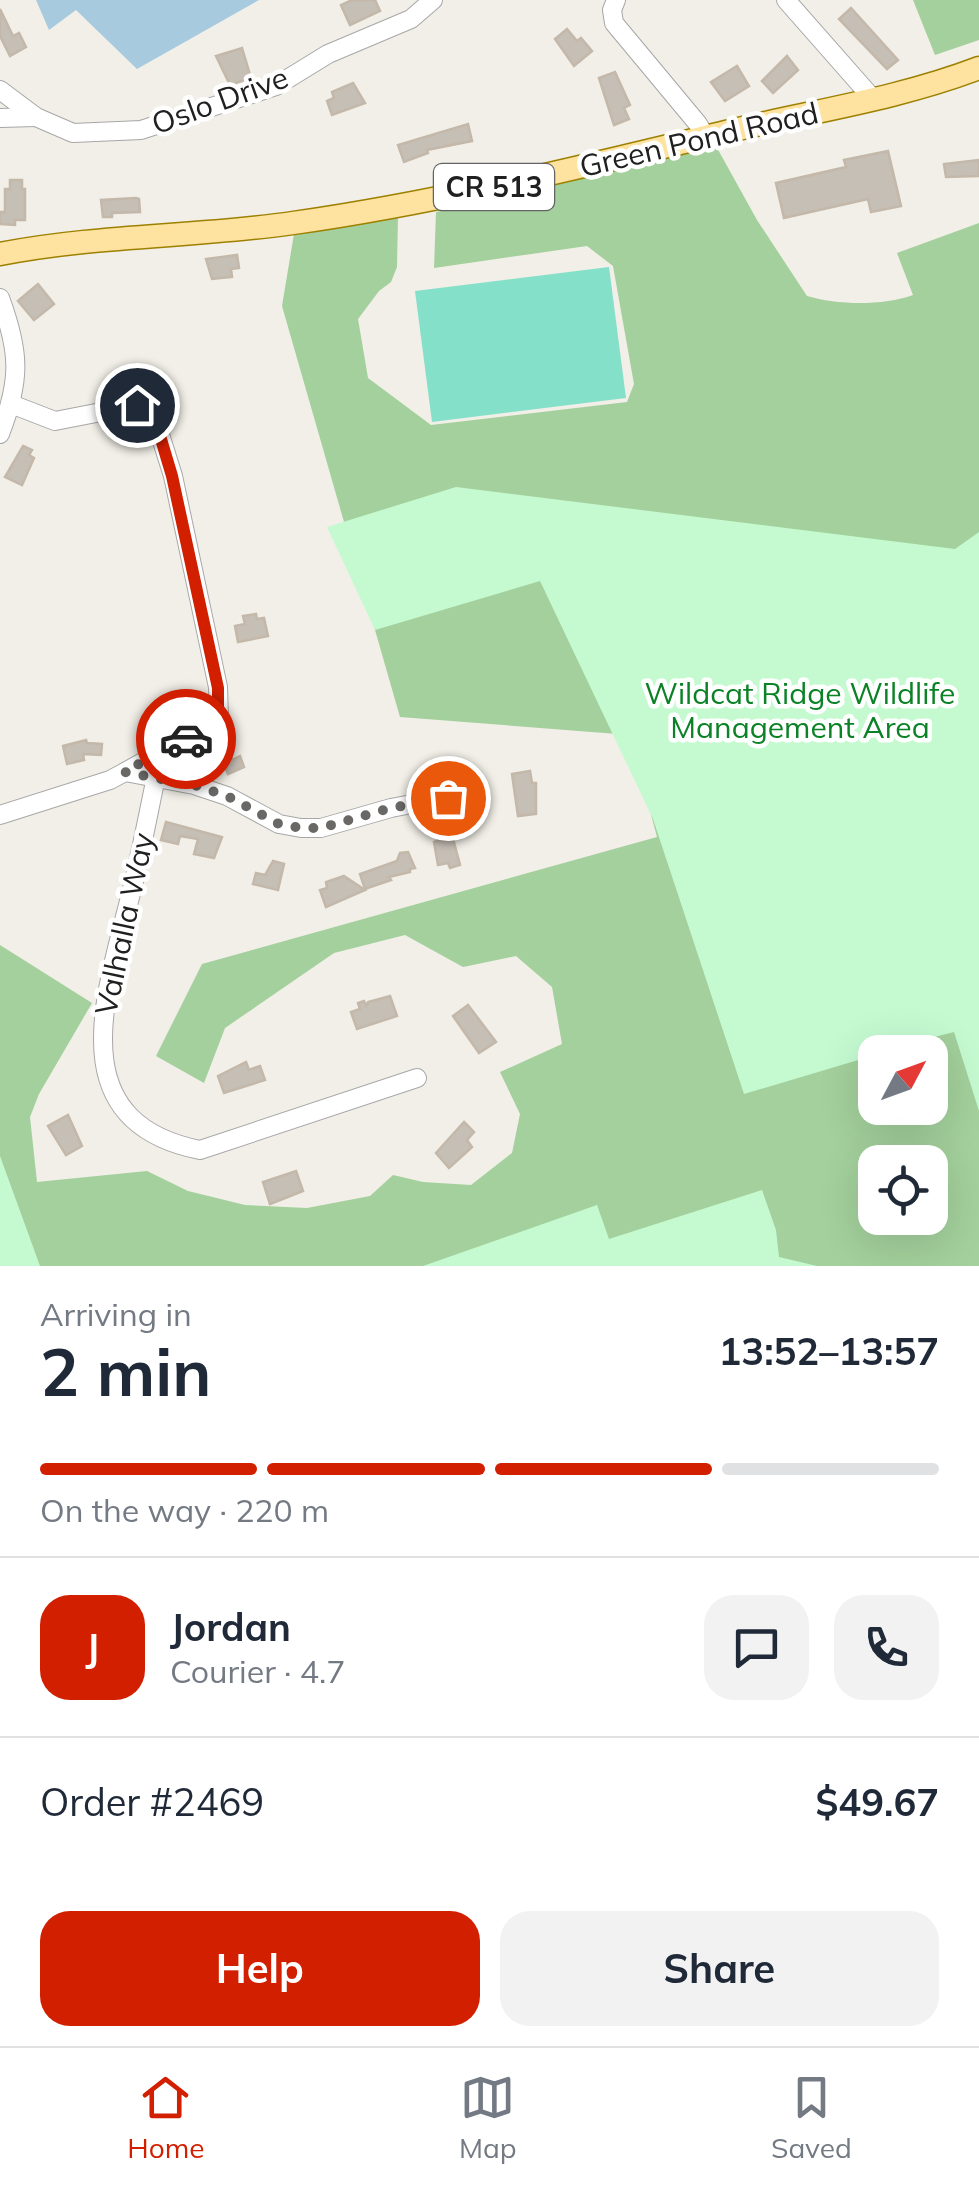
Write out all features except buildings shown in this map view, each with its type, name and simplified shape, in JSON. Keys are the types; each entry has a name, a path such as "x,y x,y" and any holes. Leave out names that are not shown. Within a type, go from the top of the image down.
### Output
{"main road":[{"name":"Green Pond Road","path":"0,254 52,244 232,230 336,216 498,186 874,100 979,68"}],"street":[{"name":"Oslo Drive","path":"0,90 36,117 72,133 140,130 276,86 328,54 411,19 433,0"},
{"path":"616,0 612,10 614,23 706,138"},
{"path":"786,0 874,100"},
{"path":"0,118 36,117"},
{"path":"0,298 15,344 18,375 0,434"},
{"path":"0,815 110,780 199,732 218,719 220,712 172,476 152,409 137,405 55,422 12,404"},
{"path":"124,772 227,796 266,819 301,828 321,828 391,808 448,798"},
{"name":"Valhalla Way","path":"156,777 110,974 102,1034 106,1067 127,1116 167,1144 200,1150 417,1078"}],"green space":[{"path":"913,0 979,0 979,40 935,55"},
{"path":"716,146 757,220 807,296 860,303 913,295 897,253 979,223 979,1266 0,1266 0,945 92,1003 39,1094 30,1117 37,1182 147,1171 188,1191 245,1205 307,1208 370,1196 393,1175 423,1182 471,1185 512,1153 520,1114 500,1072 562,1044 552,987 516,956 463,967 405,935 334,953 225,1028 204,1083 156,1056 202,964 657,837 630,735 400,717 282,306 295,228 398,216 397,267 391,282 358,319 368,378 431,425 627,402 634,384 613,266 587,246 434,268 436,212"},
{"path":"609,267 626,398 432,422 415,291"},
{"name":"Wildcat Ridge Wildlife Management Area","path":"456,487 955,549 979,532 979,1111 954,1032 858,1035 858,1060 744,1094 653,819 540,581 375,630 327,527"},
{"path":"0,1156 40,1266 0,1266"},
{"path":"762,1190 776,1230 779,1257 817,1266 423,1266 597,1205 609,1239"}],"water":[{"path":"36,0 259,0 137,69 76,10 49,30"}],"way so far":[{"path":"186,739 124,772 194,785 227,796 266,819 301,828 321,828 391,808 448,798"}],"route":[{"path":"137,405 152,409 172,476 218,688 218,719 186,739"}]}
